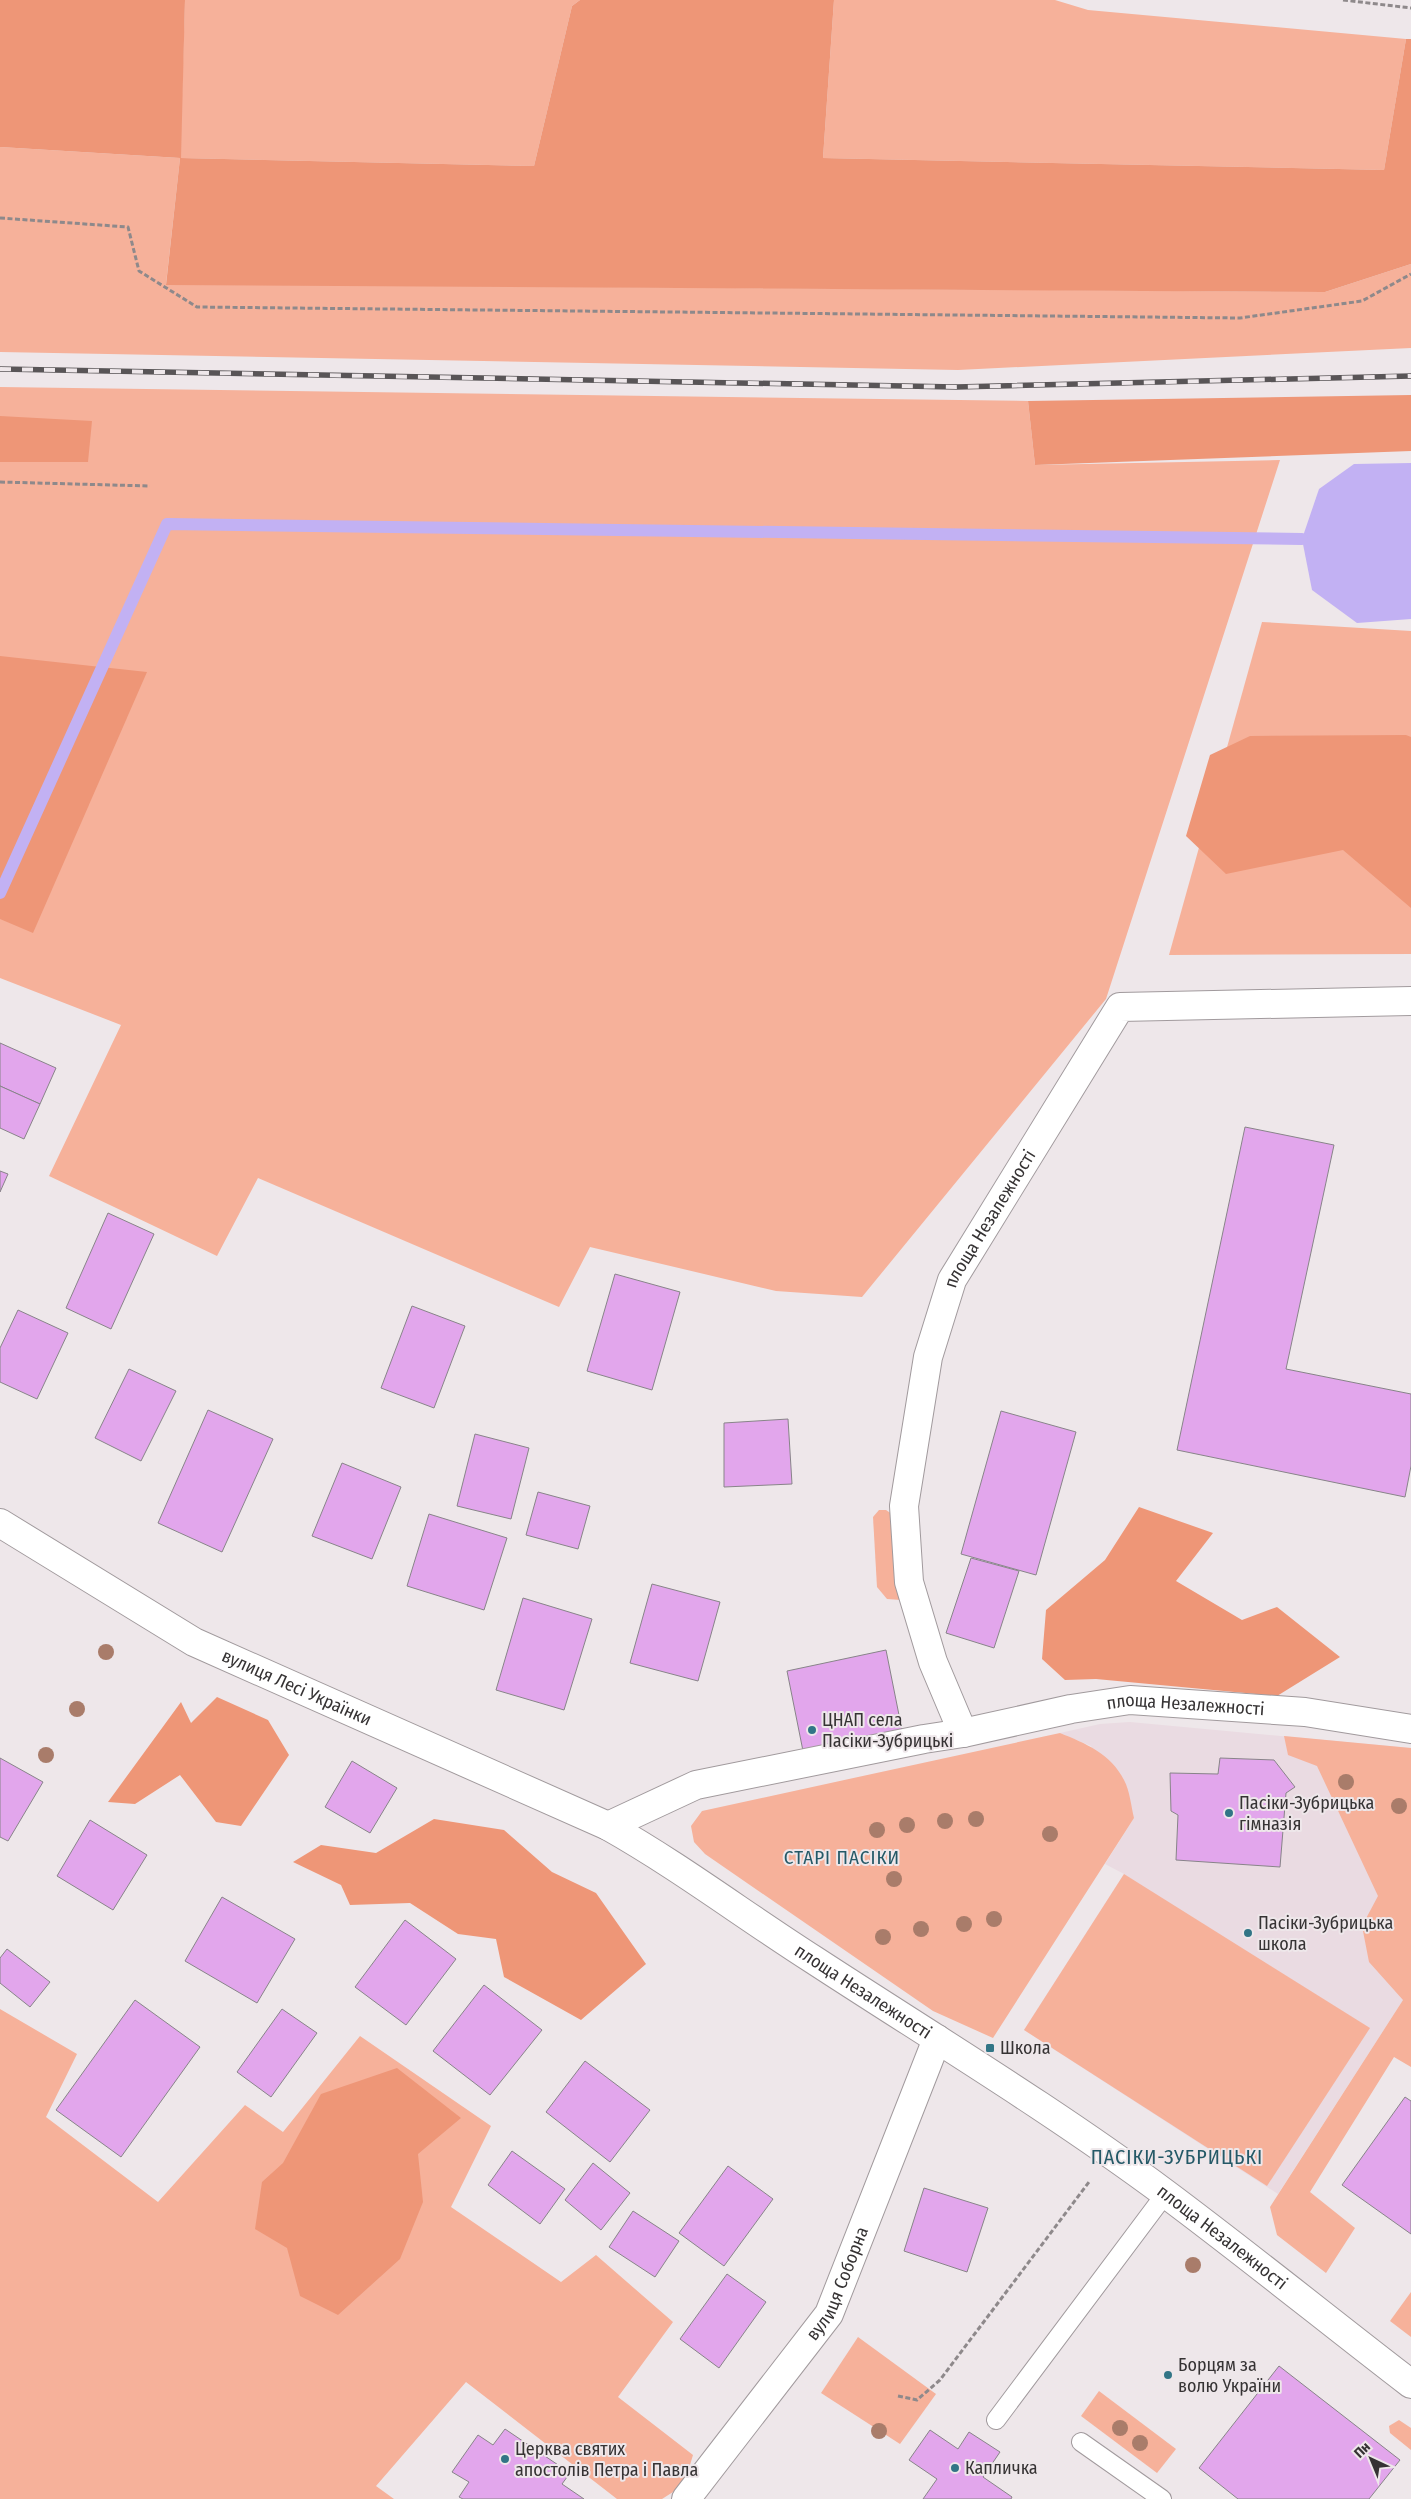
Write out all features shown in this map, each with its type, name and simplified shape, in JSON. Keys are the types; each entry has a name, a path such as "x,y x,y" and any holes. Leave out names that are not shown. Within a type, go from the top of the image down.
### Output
{"street":[{"name":"площа Незалежності","path":"963,1733 933,1662 909,1582 904,1506 928,1357 952,1280 1120,1006 1411,1001"},
{"name":"вулиця Лесі Українки","path":"0,1524 194,1642 608,1826"},
{"name":"площа Незалежності","path":"608,1826 696,1785 924,1739 963,1733 1072,1708 1130,1700 1305,1712 1411,1729"},
{"name":"площа Незалежності","path":"608,1826 659,1855 811,1959 980,2065 1166,2194 1411,2384"},
{"name":"вулиця Соборна","path":"686,2499 829,2314 937,2039"}],"lane":[{"path":"996,2420 1166,2194"},
{"path":"1081,2442 1162,2499"}],"path":[{"path":"1343,0 1411,8"},
{"path":"0,218 128,227 139,271 198,307 1240,318 1362,301 1411,274"},
{"path":"0,482 150,486"},
{"path":"898,2396 917,2400 940,2380 1091,2179"}],"shaded area":[{"path":"0,0 185,0 181,158 534,166 572,6 580,0 834,0 823,158 1384,170 1406,39 1411,39 1411,264 1325,292 166,285 180,158 0,147"},
{"path":"185,0 580,0 572,6 534,166 180,158"},
{"path":"834,0 1055,0 1088,10 1406,39 1384,170 823,158"},
{"path":"0,147 180,158 166,284 1325,292 1411,264 1411,348 958,370 0,352"},
{"path":"0,387 1028,401 1035,465 1280,460 1106,999 862,1297 776,1291 590,1247 559,1307 258,1178 217,1256 49,1176 121,1025 0,978"},
{"path":"1411,395 1411,451 1035,465 1028,401"},
{"path":"0,416 92,421 88,462 0,462"},
{"path":"1411,463 1411,619 1357,623 1312,590 1302,539 1319,489 1354,464"},
{"path":"1262,622 1411,631 1411,954 1169,955"},
{"path":"0,656 147,672 33,933 0,919"},
{"path":"1406,735 1411,737 1411,908 1343,850 1226,874 1186,836 1210,755 1250,736"},
{"path":"1139,1507 1213,1533 1176,1581 1242,1620 1277,1607 1340,1657 1277,1696 1096,1679 1065,1680 1042,1659 1046,1610 1105,1560"},
{"path":"879,1510 886,1510 905,1523 915,1601 887,1599 877,1587 873,1517"},
{"path":"217,1697 268,1720 289,1755 241,1826 216,1822 180,1775 135,1804 108,1802 181,1702 191,1723"},
{"name":"Пасіки-Зубрицька школа","path":"1130,1722 1411,1748 1403,2000 1278,2194 1024,2030 1124,1874 1105,1864 1134,1818 1091,1746 1060,1733 1100,1724"},
{"path":"1060,1733 1096,1750 1105,1756 1119,1771 1126,1784 1134,1818 993,2038 933,2011 705,1854 694,1842 691,1826 702,1811"},
{"path":"1284,1736 1411,1748 1411,2067 1394,2057 1310,2192 1355,2228 1326,2273 1277,2235 1270,2207 1403,2000 1369,1962 1362,1926 1378,1896 1317,1766 1288,1755"},
{"path":"434,1819 504,1830 552,1872 596,1893 646,1964 581,2020 504,1977 496,1939 458,1934 410,1903 350,1905 341,1885 293,1862 321,1845 376,1853"},
{"path":"1124,1874 1370,2028 1267,2186 1024,2030"},
{"path":"0,2009 77,2054 46,2117 158,2202 245,2105 283,2132 360,2036 491,2126 451,2207 561,2282 596,2255 673,2322 618,2397 693,2455 684,2485 662,2499 617,2499 466,2382 376,2486 394,2499 0,2499"},
{"path":"397,2068 461,2118 418,2154 423,2202 400,2259 338,2315 300,2296 287,2248 255,2229 262,2182 283,2163 321,2094"},
{"path":"1411,2292 1411,2337 1390,2321"},
{"path":"858,2337 936,2394 900,2444 821,2393"},
{"path":"1099,2391 1176,2449 1157,2473 1081,2416"},
{"path":"1399,2420 1411,2428 1411,2450 1390,2433 1389,2426"}],"building":[{"path":"0,1043 56,1068 40,1104 0,1086"},
{"path":"0,1086 40,1104 24,1139 0,1128"},
{"path":"1245,1127 1334,1145 1286,1369 1411,1394 1411,1466 1405,1497 1177,1450"},
{"path":"0,1171 8,1174 0,1192"},
{"path":"108,1213 154,1234 111,1329 66,1308"},
{"path":"615,1274 680,1292 652,1390 587,1371"},
{"path":"412,1306 465,1326 434,1408 381,1388"},
{"path":"18,1310 68,1333 37,1399 0,1382 0,1348"},
{"path":"129,1369 176,1391 141,1461 95,1438"},
{"path":"208,1410 273,1439 222,1552 158,1523"},
{"path":"1001,1411 1076,1432 1036,1575 961,1554"},
{"path":"788,1419 792,1484 724,1487 724,1423"},
{"path":"475,1434 529,1448 511,1519 457,1506"},
{"path":"342,1463 401,1487 372,1559 312,1536"},
{"path":"538,1492 590,1506 578,1549 526,1535"},
{"path":"429,1514 507,1538 484,1610 407,1586"},
{"path":"971,1558 1019,1571 994,1648 946,1633"},
{"path":"652,1584 720,1602 698,1681 630,1663"},
{"path":"523,1598 592,1619 564,1710 496,1690"},
{"path":"886,1650 902,1730 803,1751 787,1671"},
{"path":"0,1758 43,1782 8,1841 0,1837"},
{"name":"Пасіки-Зубрицька гімназія","path":"1220,1758 1274,1760 1295,1787 1286,1793 1280,1867 1176,1860 1178,1815 1171,1811 1170,1773 1218,1774"},
{"path":"352,1761 397,1788 370,1833 325,1807"},
{"path":"90,1820 147,1855 113,1910 57,1876"},
{"path":"222,1897 295,1939 257,2003 185,1961"},
{"path":"405,1920 456,1959 406,2025 355,1987"},
{"path":"7,1949 50,1982 30,2007 0,1983 0,1958"},
{"path":"484,1985 542,2030 490,2095 433,2051"},
{"path":"135,2000 200,2047 121,2157 56,2110"},
{"path":"282,2009 317,2033 271,2097 237,2072"},
{"path":"585,2061 650,2110 610,2162 546,2112"},
{"path":"1405,2097 1411,2101 1411,2234 1342,2185"},
{"path":"512,2151 565,2189 540,2224 488,2185"},
{"path":"593,2163 630,2193 601,2230 565,2200"},
{"path":"728,2166 773,2199 724,2266 679,2233"},
{"path":"924,2188 988,2208 967,2272 904,2251"},
{"path":"633,2211 679,2241 655,2277 609,2247"},
{"path":"727,2274 766,2302 719,2368 680,2339"},
{"path":"1279,2366 1400,2460 1369,2499 1238,2499 1199,2468"},
{"name":"Церква святих апостолів Петра і Павла","path":"505,2429 570,2473 562,2484 584,2499 463,2499 459,2497 469,2482 452,2472 478,2435 493,2445"},
{"name":"Капличка","path":"930,2430 958,2449 969,2432 1000,2452 983,2477 1012,2497 1011,2499 923,2499 937,2479 909,2460"}],"waterway":[{"path":"0,893 167,524 1302,539"}],"railway":[{"path":"0,369 956,387 1411,376"}],"place":[{"name":"ЦНАП села Пасіки-Зубрицькі","path":"812,1730"},
{"name":"Пасіки-Зубрицька гімназія","path":"1229,1813"},
{"name":"Пасіки-Зубрицька школа","path":"1248,1933"},
{"name":"Школа","path":"990,2048"},
{"name":"Борцям за волю України","path":"1168,2375"},
{"name":"Церква святих апостолів Петра і Павла","path":"505,2459"},
{"name":"Капличка","path":"955,2468"}],"district":[{"name":"СТАРІ ПАСІКИ","path":"842,1857"},
{"name":"ПАСІКИ-ЗУБРИЦЬКІ","path":"1177,2157"}]}
